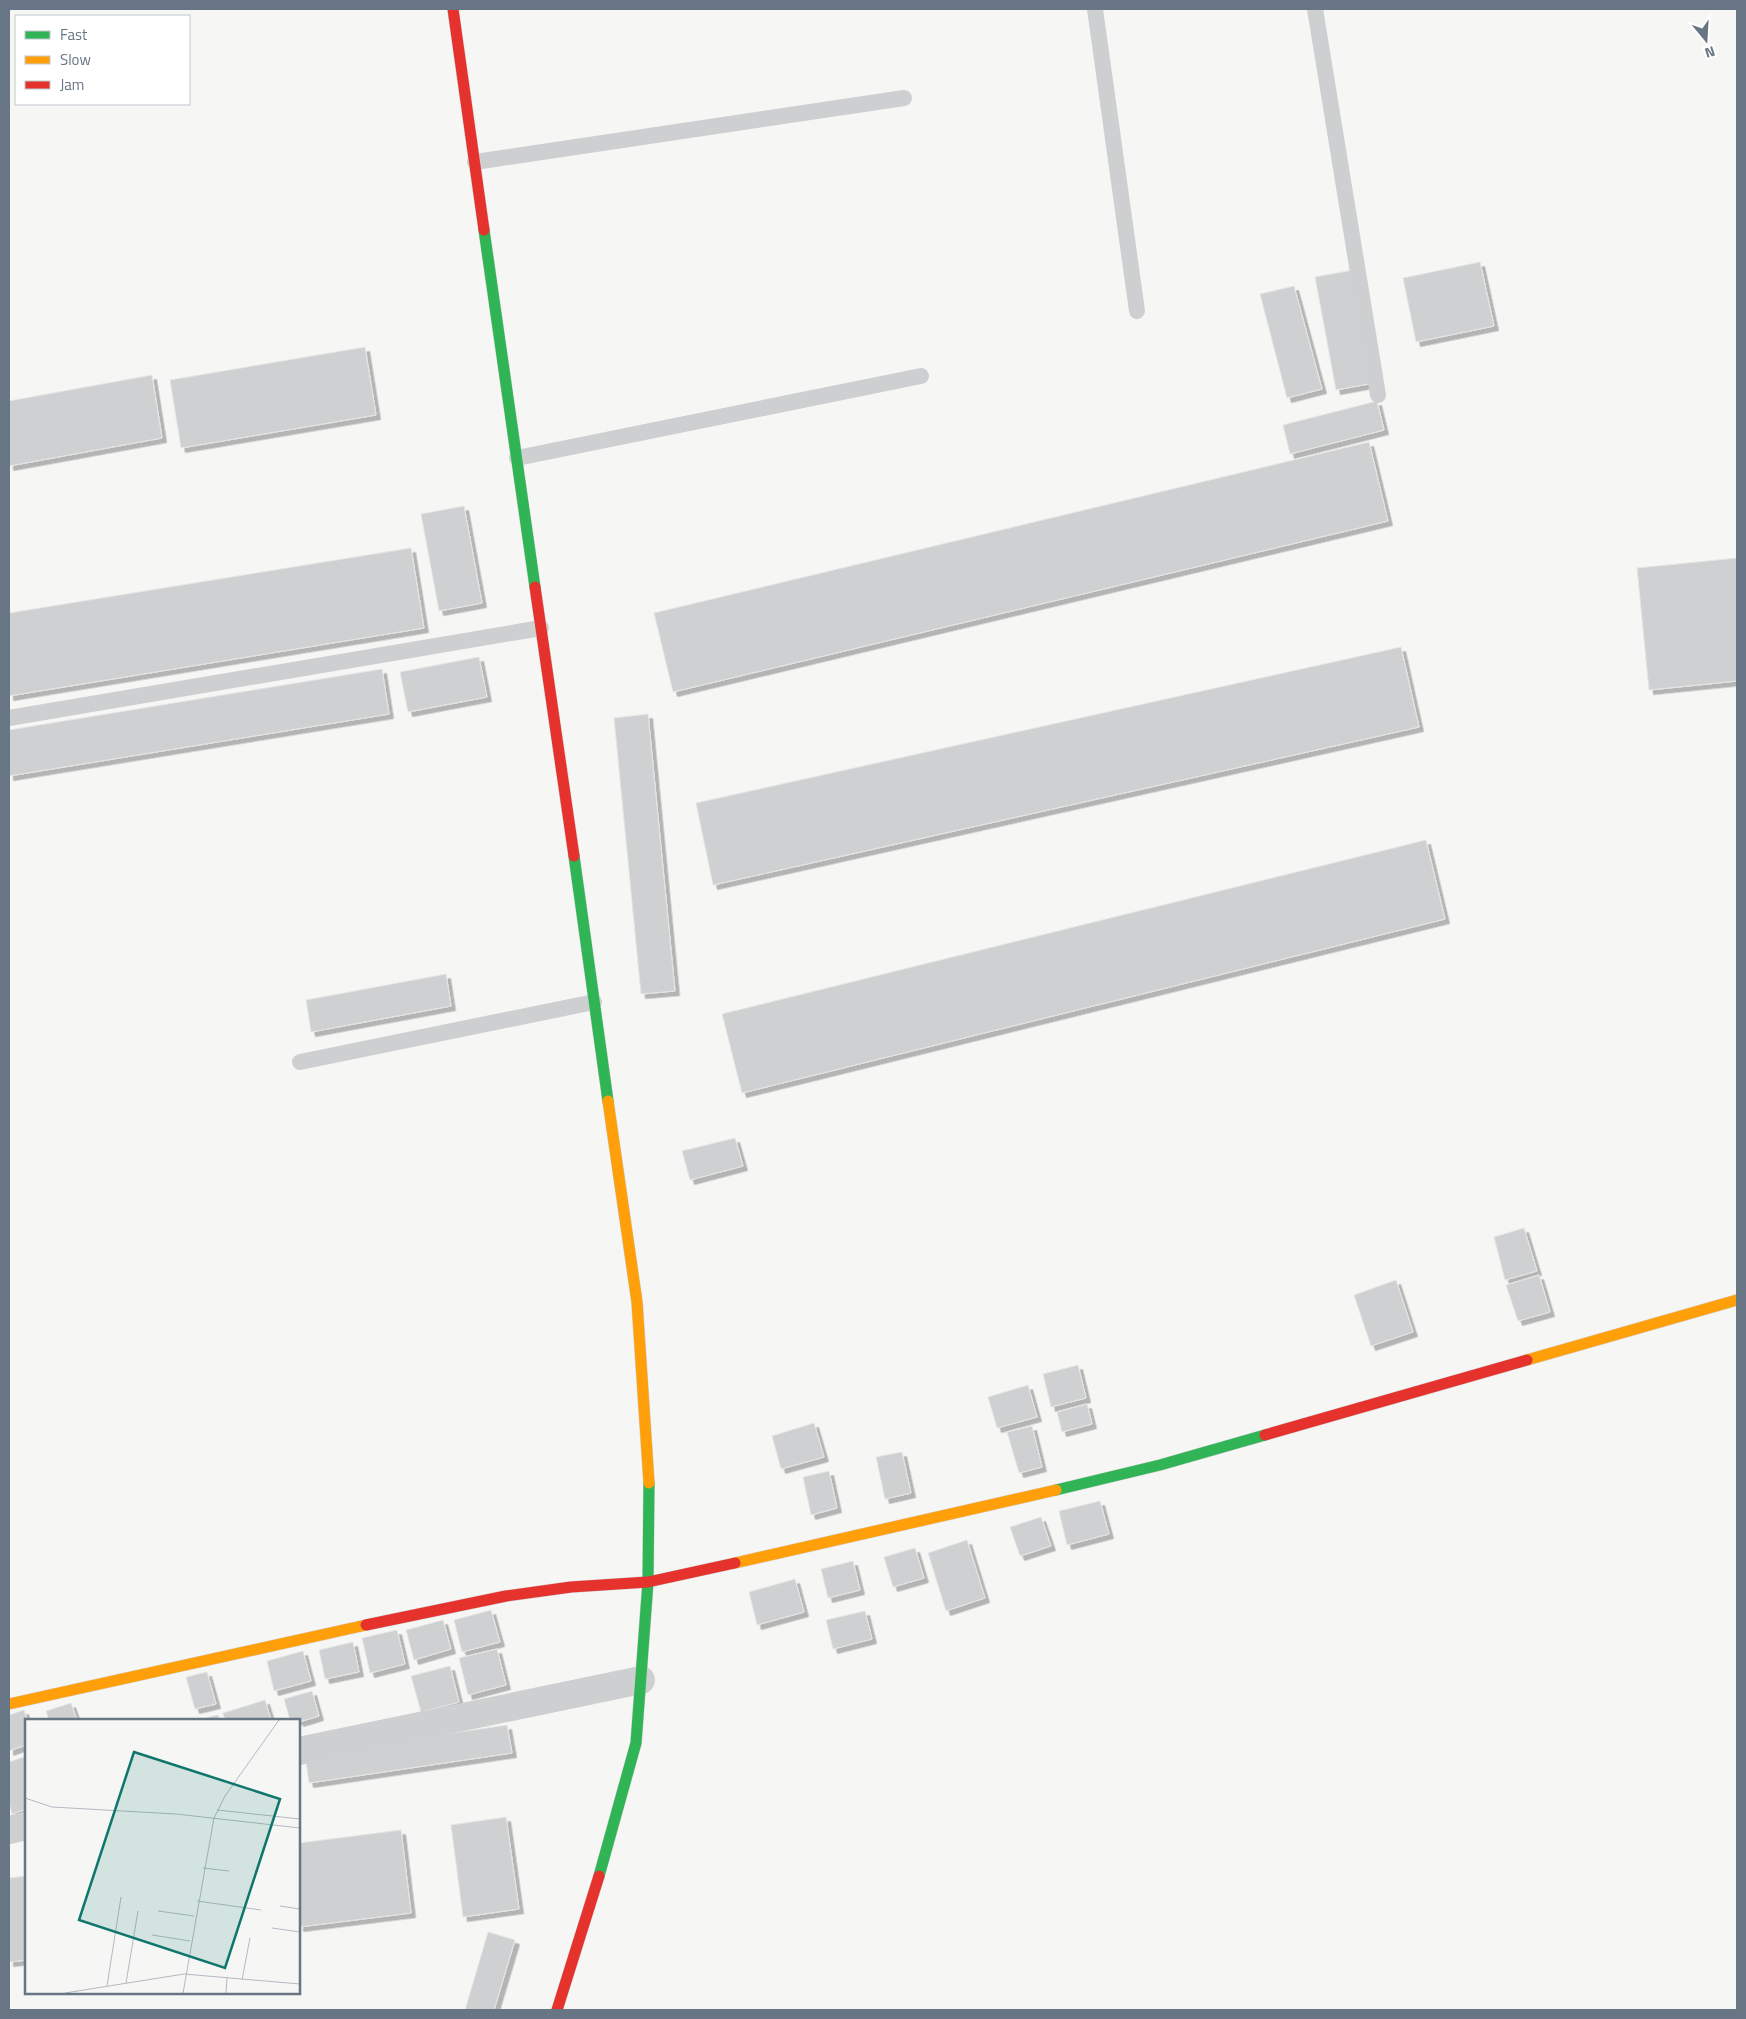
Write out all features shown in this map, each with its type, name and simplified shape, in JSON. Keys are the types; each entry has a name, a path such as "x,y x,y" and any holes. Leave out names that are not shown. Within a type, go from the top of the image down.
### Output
{"street":[{"path":"453,9 636,1302 650,1494 648,1582 636,1743 603,1862 557,2010"},
{"path":"9,1704 478,1601 571,1587 648,1582 1076,1486 1160,1465 1737,1300"},
{"path":"300,1751 641,1680"},
{"path":"9,1830 25,1826"}],"lane":[{"path":"1095,9 1137,311"},
{"path":"1314,9 1378,395"},
{"path":"475,162 904,98"},
{"path":"517,458 921,376"},
{"path":"9,718 541,628"},
{"path":"300,1062 594,1002"}],"building":[{"path":"1480,262 1494,326 1416,342 1403,278"},
{"path":"1353,270 1374,383 1336,390 1315,277"},
{"path":"1294,286 1322,389 1287,398 1260,294"},
{"path":"365,347 376,415 181,448 170,380"},
{"path":"152,375 162,438 9,466 9,401"},
{"path":"1377,401 1384,430 1290,454 1283,425"},
{"path":"1369,442 1388,521 673,692 654,613"},
{"path":"464,506 482,603 439,611 421,514"},
{"path":"411,548 424,628 9,696 9,613"},
{"path":"1737,558 1737,681 1649,690 1637,568"},
{"path":"1401,647 1419,727 713,885 696,803"},
{"path":"479,657 487,697 408,712 400,672"},
{"path":"382,669 389,714 9,776 9,730"},
{"path":"648,714 675,991 641,994 614,718"},
{"path":"1426,840 1445,919 742,1093 722,1014"},
{"path":"446,974 451,1006 311,1032 306,1000"},
{"path":"735,1138 743,1166 690,1180 682,1151"},
{"path":"1524,1228 1537,1271 1505,1280 1494,1237"},
{"path":"1539,1275 1550,1312 1518,1321 1506,1285"},
{"path":"1396,1280 1413,1332 1371,1346 1354,1295"},
{"path":"1078,1365 1086,1398 1051,1407 1043,1374"},
{"path":"1028,1385 1037,1417 997,1428 988,1397"},
{"path":"1087,1404 1092,1424 1062,1432 1057,1412"},
{"path":"814,1423 824,1457 781,1469 772,1436"},
{"path":"1032,1426 1042,1467 1019,1473 1007,1432"},
{"path":"902,1452 911,1493 885,1499 876,1457"},
{"path":"829,1471 837,1508 811,1515 803,1477"},
{"path":"1100,1501 1109,1534 1067,1545 1059,1511"},
{"path":"1041,1517 1051,1546 1020,1556 1010,1527"},
{"path":"967,1540 985,1598 946,1611 928,1553"},
{"path":"915,1548 924,1578 893,1587 884,1557"},
{"path":"853,1561 860,1590 828,1598 821,1569"},
{"path":"795,1579 804,1612 757,1625 749,1592"},
{"path":"491,1610 500,1642 462,1652 454,1620"},
{"path":"865,1611 872,1639 833,1649 826,1620"},
{"path":"443,1620 451,1649 414,1660 406,1630"},
{"path":"397,1630 405,1664 370,1673 362,1638"},
{"path":"353,1642 359,1672 325,1679 319,1650"},
{"path":"497,1649 506,1685 468,1695 459,1658"},
{"path":"303,1651 311,1681 274,1691 267,1661"},
{"path":"450,1666 459,1702 421,1712 411,1676"},
{"path":"207,1672 216,1704 195,1709 186,1677"},
{"path":"312,1691 319,1716 300,1722 300,1719 290,1719 284,1699"},
{"path":"265,1700 271,1719 225,1719 223,1713"},
{"path":"71,1703 77,1719 49,1719 46,1711"},
{"path":"24,1710 27,1719 25,1719 25,1745 9,1751 9,1715"},
{"path":"218,1715 220,1719 201,1719"},
{"path":"507,1725 512,1753 309,1783 305,1755"},
{"path":"25,1756 25,1809 12,1814 9,1803 9,1762"},
{"path":"506,1817 519,1909 463,1917 451,1825"},
{"path":"401,1830 411,1913 300,1927 300,1843"},
{"path":"25,1876 25,1960 9,1962 9,1878"},
{"path":"488,1932 515,1940 494,2010 465,2010"}],"traffic: fast":[{"path":"484,230 535,587"},
{"path":"574,856 608,1101"},
{"path":"1056,1490 1160,1465 1265,1435"},
{"path":"599,1876 636,1743 648,1582 649,1483"}],"traffic: slow":[{"path":"608,1101 637,1302 649,1483"},
{"path":"1527,1360 1737,1300"},
{"path":"735,1563 1056,1490"},
{"path":"9,1704 366,1625"}],"traffic: jam":[{"path":"453,9 484,230"},
{"path":"535,587 574,856"},
{"path":"1265,1435 1527,1360"},
{"path":"366,1625 506,1596 571,1587 648,1582 735,1563"},
{"path":"557,2010 599,1876"}]}
